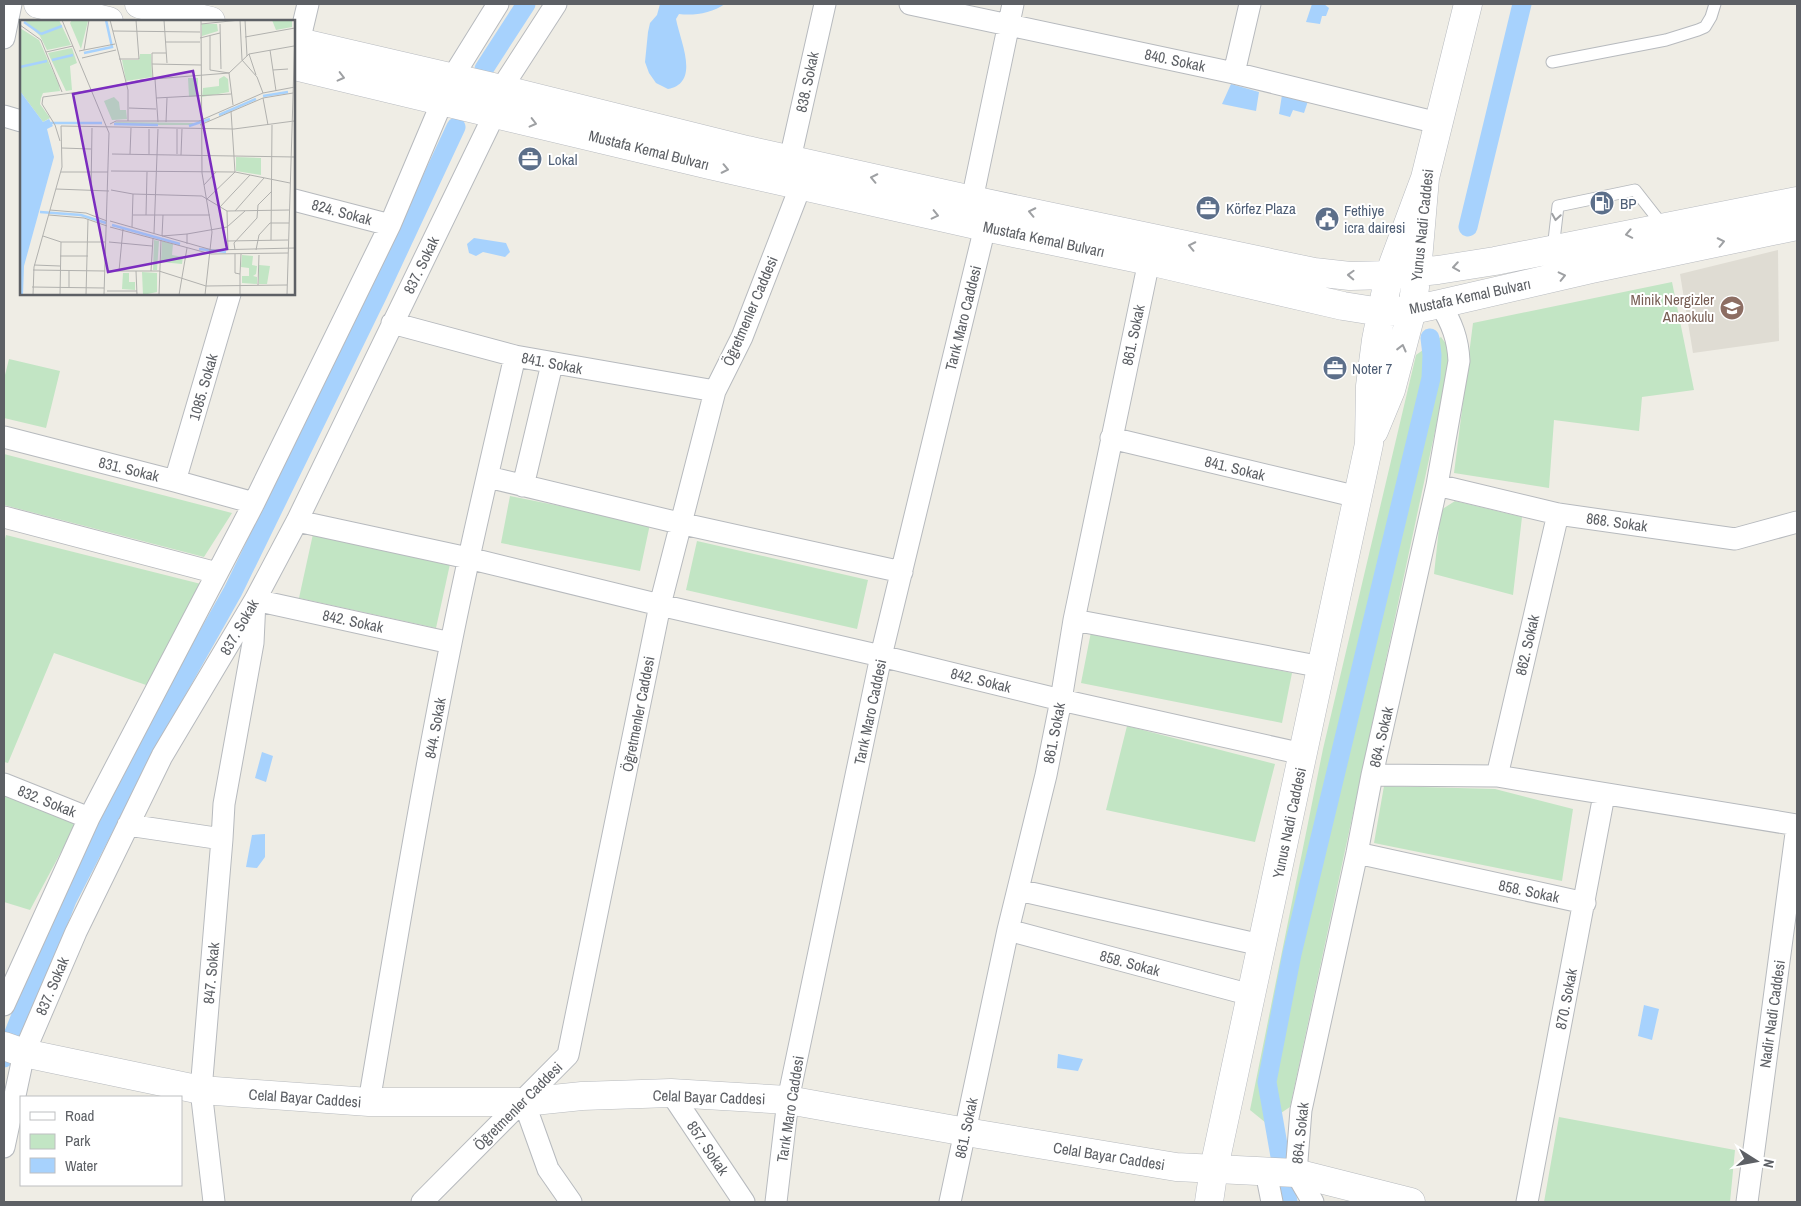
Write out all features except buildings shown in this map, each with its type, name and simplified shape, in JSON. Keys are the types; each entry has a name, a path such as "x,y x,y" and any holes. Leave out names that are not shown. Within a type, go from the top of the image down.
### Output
{"main road":[{"path":"38,4 105,20"},
{"path":"139,4 207,20"},
{"name":"Yunus Nadi Caddesi","path":"1369,444 1370,386 1376,340 1389,275 1425,178 1468,4"},
{"name":"Mustafa Kemal Bulvarı","path":"295,58 498,101 790,159 972,200 1314,272 1350,276 1389,275 1495,261 1797,201"},
{"name":"Mustafa Kemal Bulvarı","path":"498,101 709,165 985,227 1148,261 1343,306 1381,312 1412,310 1592,269 1797,226"},
{"name":"Yunus Nadi Caddesi","path":"1209,1202 1214,1168 1261,945 1281,862 1369,444 1391,390 1412,310 1425,178"},
{"name":"Celal Bayar Caddesi","path":"14,1049 201,1090 369,1102 524,1102 582,1096 672,1093 788,1100 1176,1167 1295,1173 1411,1202"}],"street":[{"path":"4,38 11,4"},
{"path":"295,58 308,4"},
{"path":"4,1005 89,818 254,503 390,225 447,90 498,4"},
{"name":"837. Sokak","path":"4,1147 14,1049 76,932 162,756 255,600 297,521 498,101 556,4"},
{"name":"838. Sokak","path":"790,159 825,4"},
{"name":"840. Sokak","path":"910,4 1234,73 1438,122"},
{"path":"972,200 1013,4"},
{"path":"1234,73 1250,4"},
{"path":"4,116 20,121"},
{"name":"Öğretmenler Caddesi","path":"422,1202 568,1056 660,605 715,391 742,337 801,185"},
{"name":"824. Sokak","path":"295,200 390,225"},
{"name":"Tarık Maro Caddesi","path":"776,1202 788,1100 881,656 985,227"},
{"name":"861. Sokak","path":"950,1202 1008,930 1046,775 1074,620 1148,261"},
{"name":"1085. Sokak","path":"175,481 230,295"},
{"name":"864. Sokak","path":"1295,1173 1300,1110 1437,485 1459,361 1459,346 1455,330 1440,304"},
{"name":"841. Sokak","path":"392,323 552,364 715,391"},
{"name":"844. Sokak","path":"369,1102 401,914 451,643 468,558 515,356"},
{"path":"523,486 552,364"},
{"name":"831. Sokak","path":"4,437 254,503"},
{"name":"841. Sokak","path":"1111,438 1358,497"},
{"path":"488,476 680,523 902,572"},
{"name":"868. Sokak","path":"1437,485 1558,514 1735,539 1797,522"},
{"name":"862. Sokak","path":"1496,776 1558,514"},
{"path":"4,517 217,573"},
{"name":"842. Sokak","path":"297,521 468,558 1061,700 1303,754"},
{"name":"842. Sokak","path":"255,600 451,643"},
{"name":"847. Sokak","path":"214,1202 201,1090 224,804 253,643 255,600"},
{"path":"1074,620 1322,667"},
{"path":"1372,775 1496,776 1797,826"},
{"name":"832. Sokak","path":"4,784 89,818"},
{"name":"870. Sokak","path":"1527,1202 1604,795"},
{"path":"128,825 222,839"},
{"name":"Nadir Nadi Caddesi","path":"1747,1202 1797,826"},
{"name":"858. Sokak","path":"1357,853 1585,903"},
{"path":"1018,890 1261,945"},
{"name":"858. Sokak","path":"1008,930 1251,995"},
{"name":"857. Sokak","path":"672,1093 744,1202"},
{"path":"524,1102 548,1169 571,1202"},
{"path":"1266,1172 1272,1202"},
{"path":"1295,1173 1313,1202"}],"lane":[{"path":"1552,62 1666,40 1698,30 1705,27 1711,17 1715,4"},
{"path":"1552,249 1558,206 1635,190 1664,226"}],"shaded area":[{"name":"Minik Nergizler Anaokulu","path":"1778,250 1779,341 1693,353 1680,274"}],"green space":[{"path":"1672,282 1694,390 1642,397 1639,431 1554,420 1549,488 1454,473 1473,323"},
{"path":"1441,337 1452,352 1290,1107 1266,1123 1250,1110 1323,749 1416,355"},
{"path":"9,359 60,371 46,428 4,418 4,379"},
{"path":"4,454 232,513 204,557 4,505"},
{"path":"510,496 650,524 640,571 501,543"},
{"path":"1455,501 1522,517 1513,595 1434,574 1441,510"},
{"path":"313,534 450,564 436,628 299,598"},
{"path":"6,535 205,585 149,686 54,653 8,763 4,762 4,543"},
{"path":"697,541 868,580 857,629 686,590"},
{"path":"1091,632 1292,673 1282,723 1081,683"},
{"path":"1127,726 1275,764 1255,842 1106,810"},
{"path":"1384,786 1495,789 1573,809 1562,881 1374,843"},
{"path":"5,794 76,824 30,910 4,902"},
{"path":"1559,1117 1735,1150 1730,1202 1544,1202"}],"water":[{"path":"660,4 725,4 703,13 679,14 676,19 684,49 686,70 684,79 678,85 668,89 656,83 649,73 645,62 650,23 657,15"},
{"path":"1312,4 1324,4 1329,8 1326,16 1322,16 1320,24 1306,22"},
{"path":"1231,84 1259,92 1256,111 1222,104"},
{"path":"1282,95 1308,101 1304,113 1293,110 1290,117 1279,114"},
{"path":"474,238 506,243 510,252 505,257 483,252 476,256 469,253 467,244"},
{"path":"262,752 273,756 266,782 255,778"},
{"path":"265,834 265,857 257,868 246,867 252,835"},
{"path":"1644,1005 1659,1009 1652,1040 1638,1036"},
{"path":"1058,1054 1083,1059 1078,1071 1057,1068"}],"waterway":[{"path":"484,69 526,4"},
{"path":"1468,227 1522,4"},
{"path":"4,1058 67,900 148,742 233,591 378,294 456,127"},
{"path":"1288,1202 1267,1082 1292,954 1431,378 1432,355 1430,338"}],"place":[{"name":"Lokal","path":"530,159"},
{"name":"BP","path":"1602,203"},
{"name":"Körfez Plaza","path":"1208,208"},
{"name":"Fethiye icra dairesi","path":"1327,219"},
{"name":"Minik Nergizler Anaokulu","path":"1732,308"},
{"name":"Noter 7","path":"1335,368"}]}
